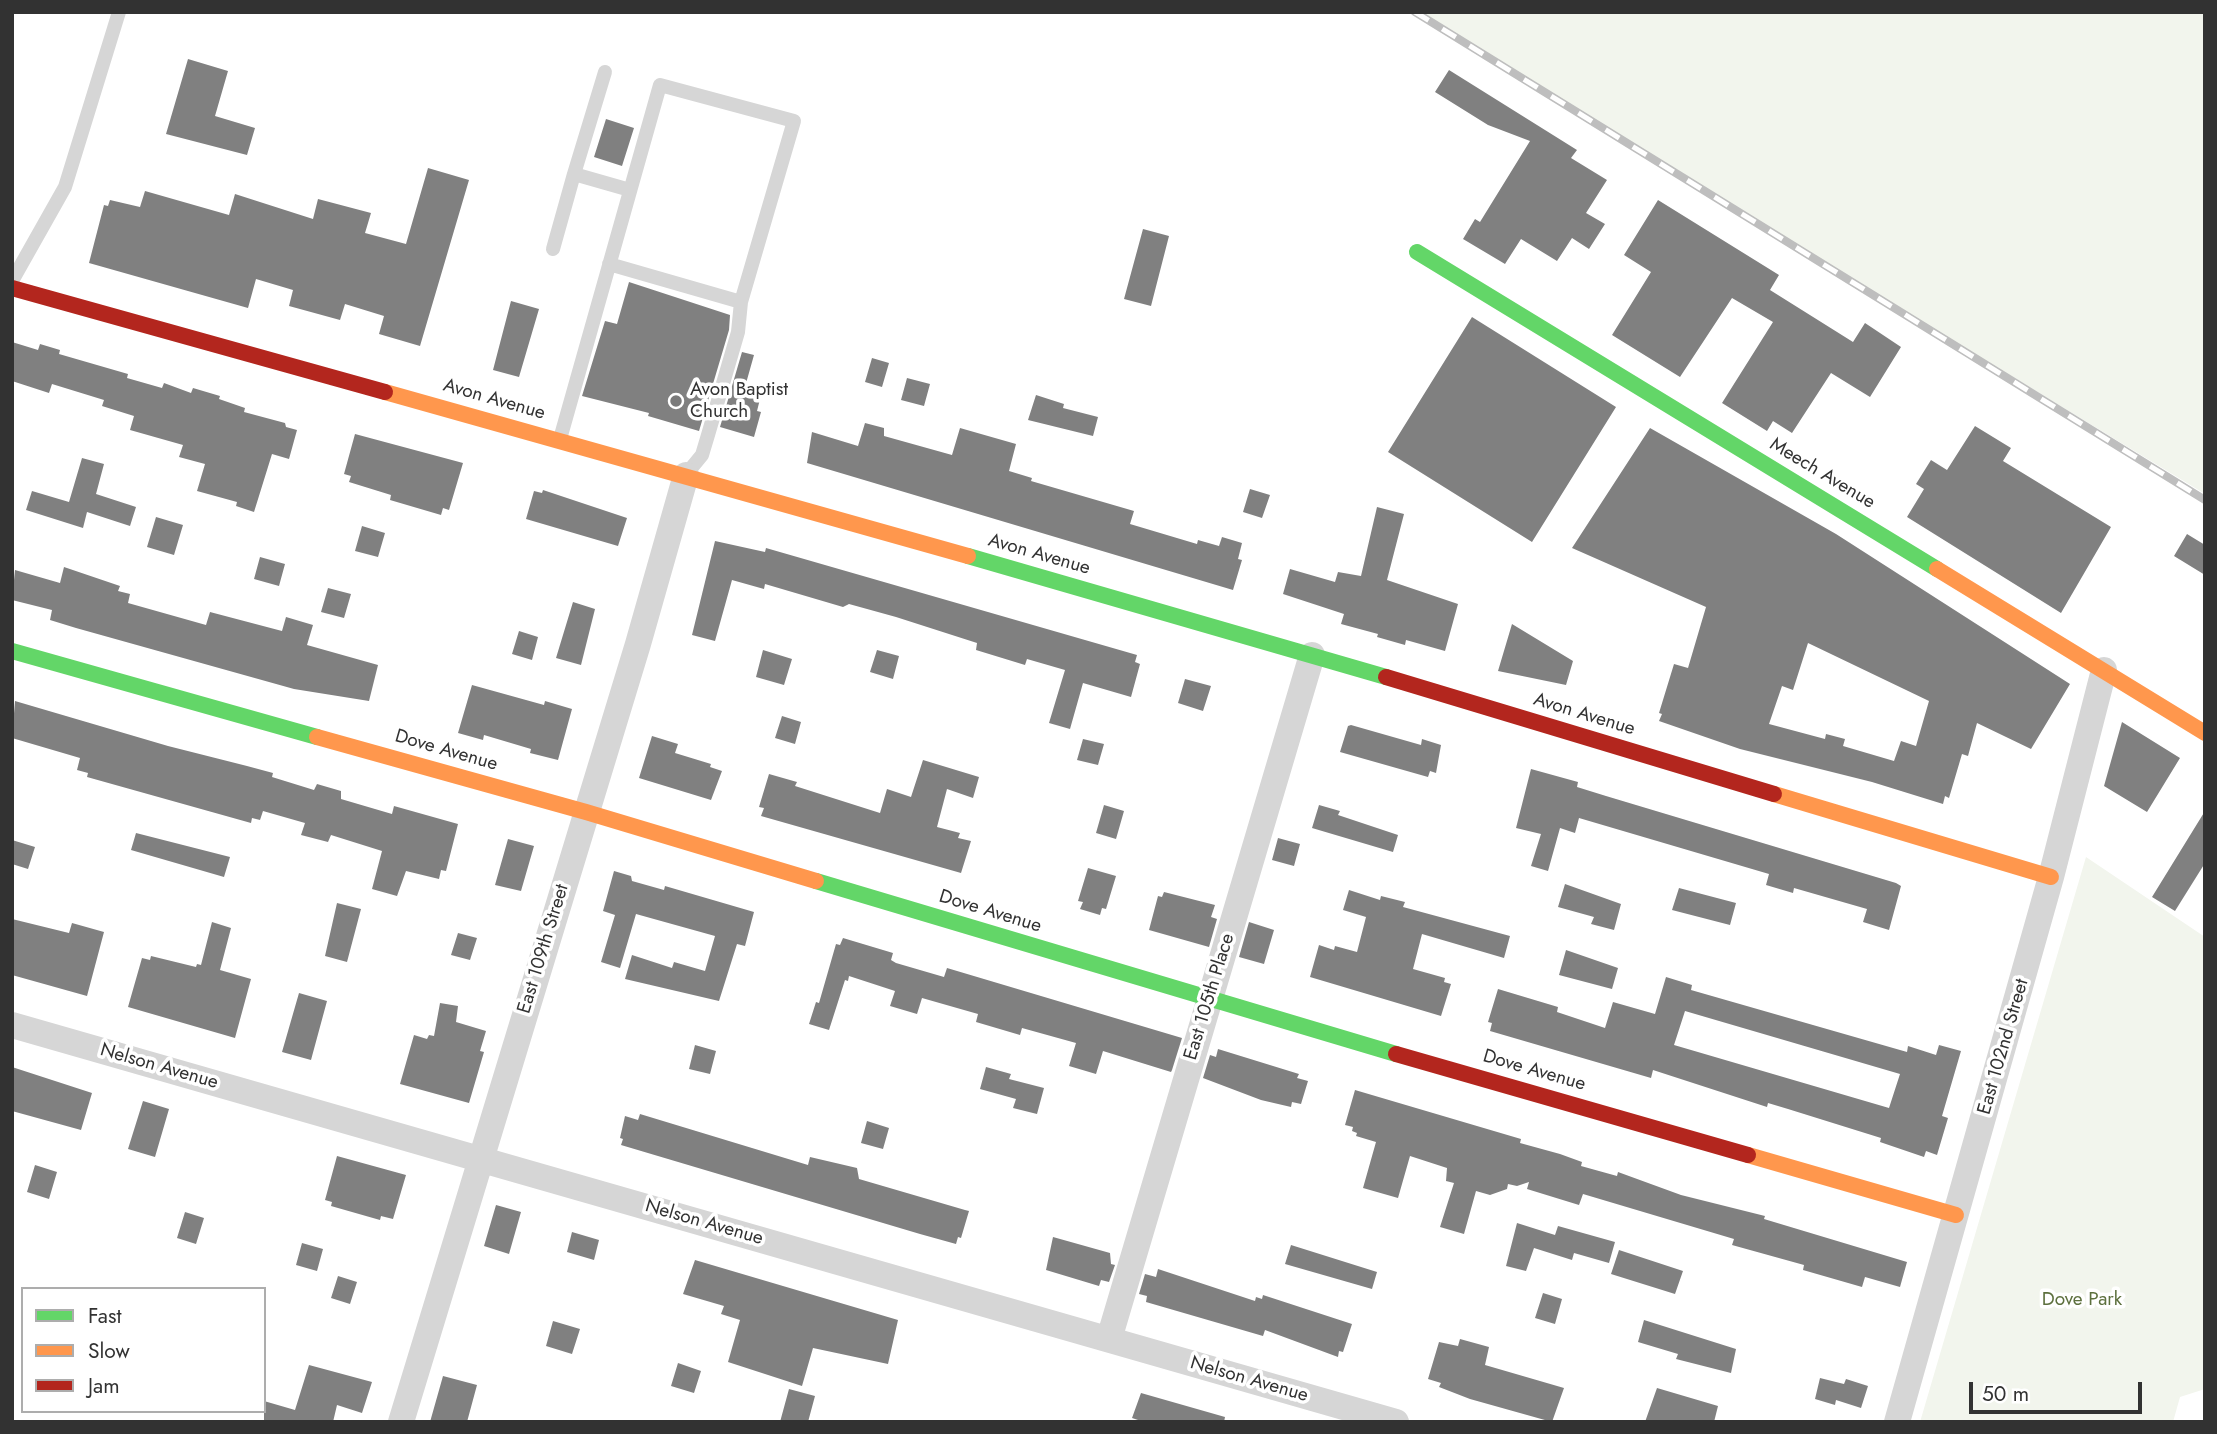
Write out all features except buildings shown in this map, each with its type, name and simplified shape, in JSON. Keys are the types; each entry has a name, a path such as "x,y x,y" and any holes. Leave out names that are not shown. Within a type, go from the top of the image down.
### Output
{"street":[{"name":"Meech Avenue","path":"1417,252 2205,733"},
{"name":"Avon Avenue","path":"12,288 686,475 1312,655 2051,877"},
{"name":"East 109th Street","path":"401,1422 686,475"},
{"name":"Dove Avenue","path":"12,650 586,812 1210,1000 1956,1215"},
{"name":"East 105th Place","path":"1109,1339 1312,655"},
{"name":"East 102nd Street","path":"1897,1422 2051,877 2104,670"},
{"name":"Nelson Avenue","path":"12,1025 1396,1422"}],"lane":[{"path":"12,281 65,187 119,12"},
{"path":"553,248 605,72"},
{"path":"559,440 660,85 794,121 741,302 738,332 702,455 686,475"},
{"path":"574,174 630,190"},
{"path":"609,264 741,302"}],"green space":[{"path":"1415,12 2205,12 2205,494 1458,39"},
{"name":"Dove Park","path":"2086,857 2205,937 2205,1389 2180,1397 2173,1422 1920,1422"}],"railway":[{"path":"1415,12 2205,500"}],"traffic: fast":[{"path":"1417,252 1937,569"},
{"path":"968,556 1386,677"},
{"path":"12,651 317,737"},
{"path":"816,881 1396,1054"}],"traffic: slow":[{"path":"385,392 968,556"},
{"path":"1937,569 2205,733"},
{"path":"317,737 586,812 816,881"},
{"path":"1774,794 2051,877"},
{"path":"1748,1155 1956,1215"}],"traffic: jam":[{"path":"12,288 385,392"},
{"path":"1386,677 1774,794"},
{"path":"1396,1054 1748,1155"}],"place":[{"name":"Avon Baptist Church","path":"676,401"}]}
